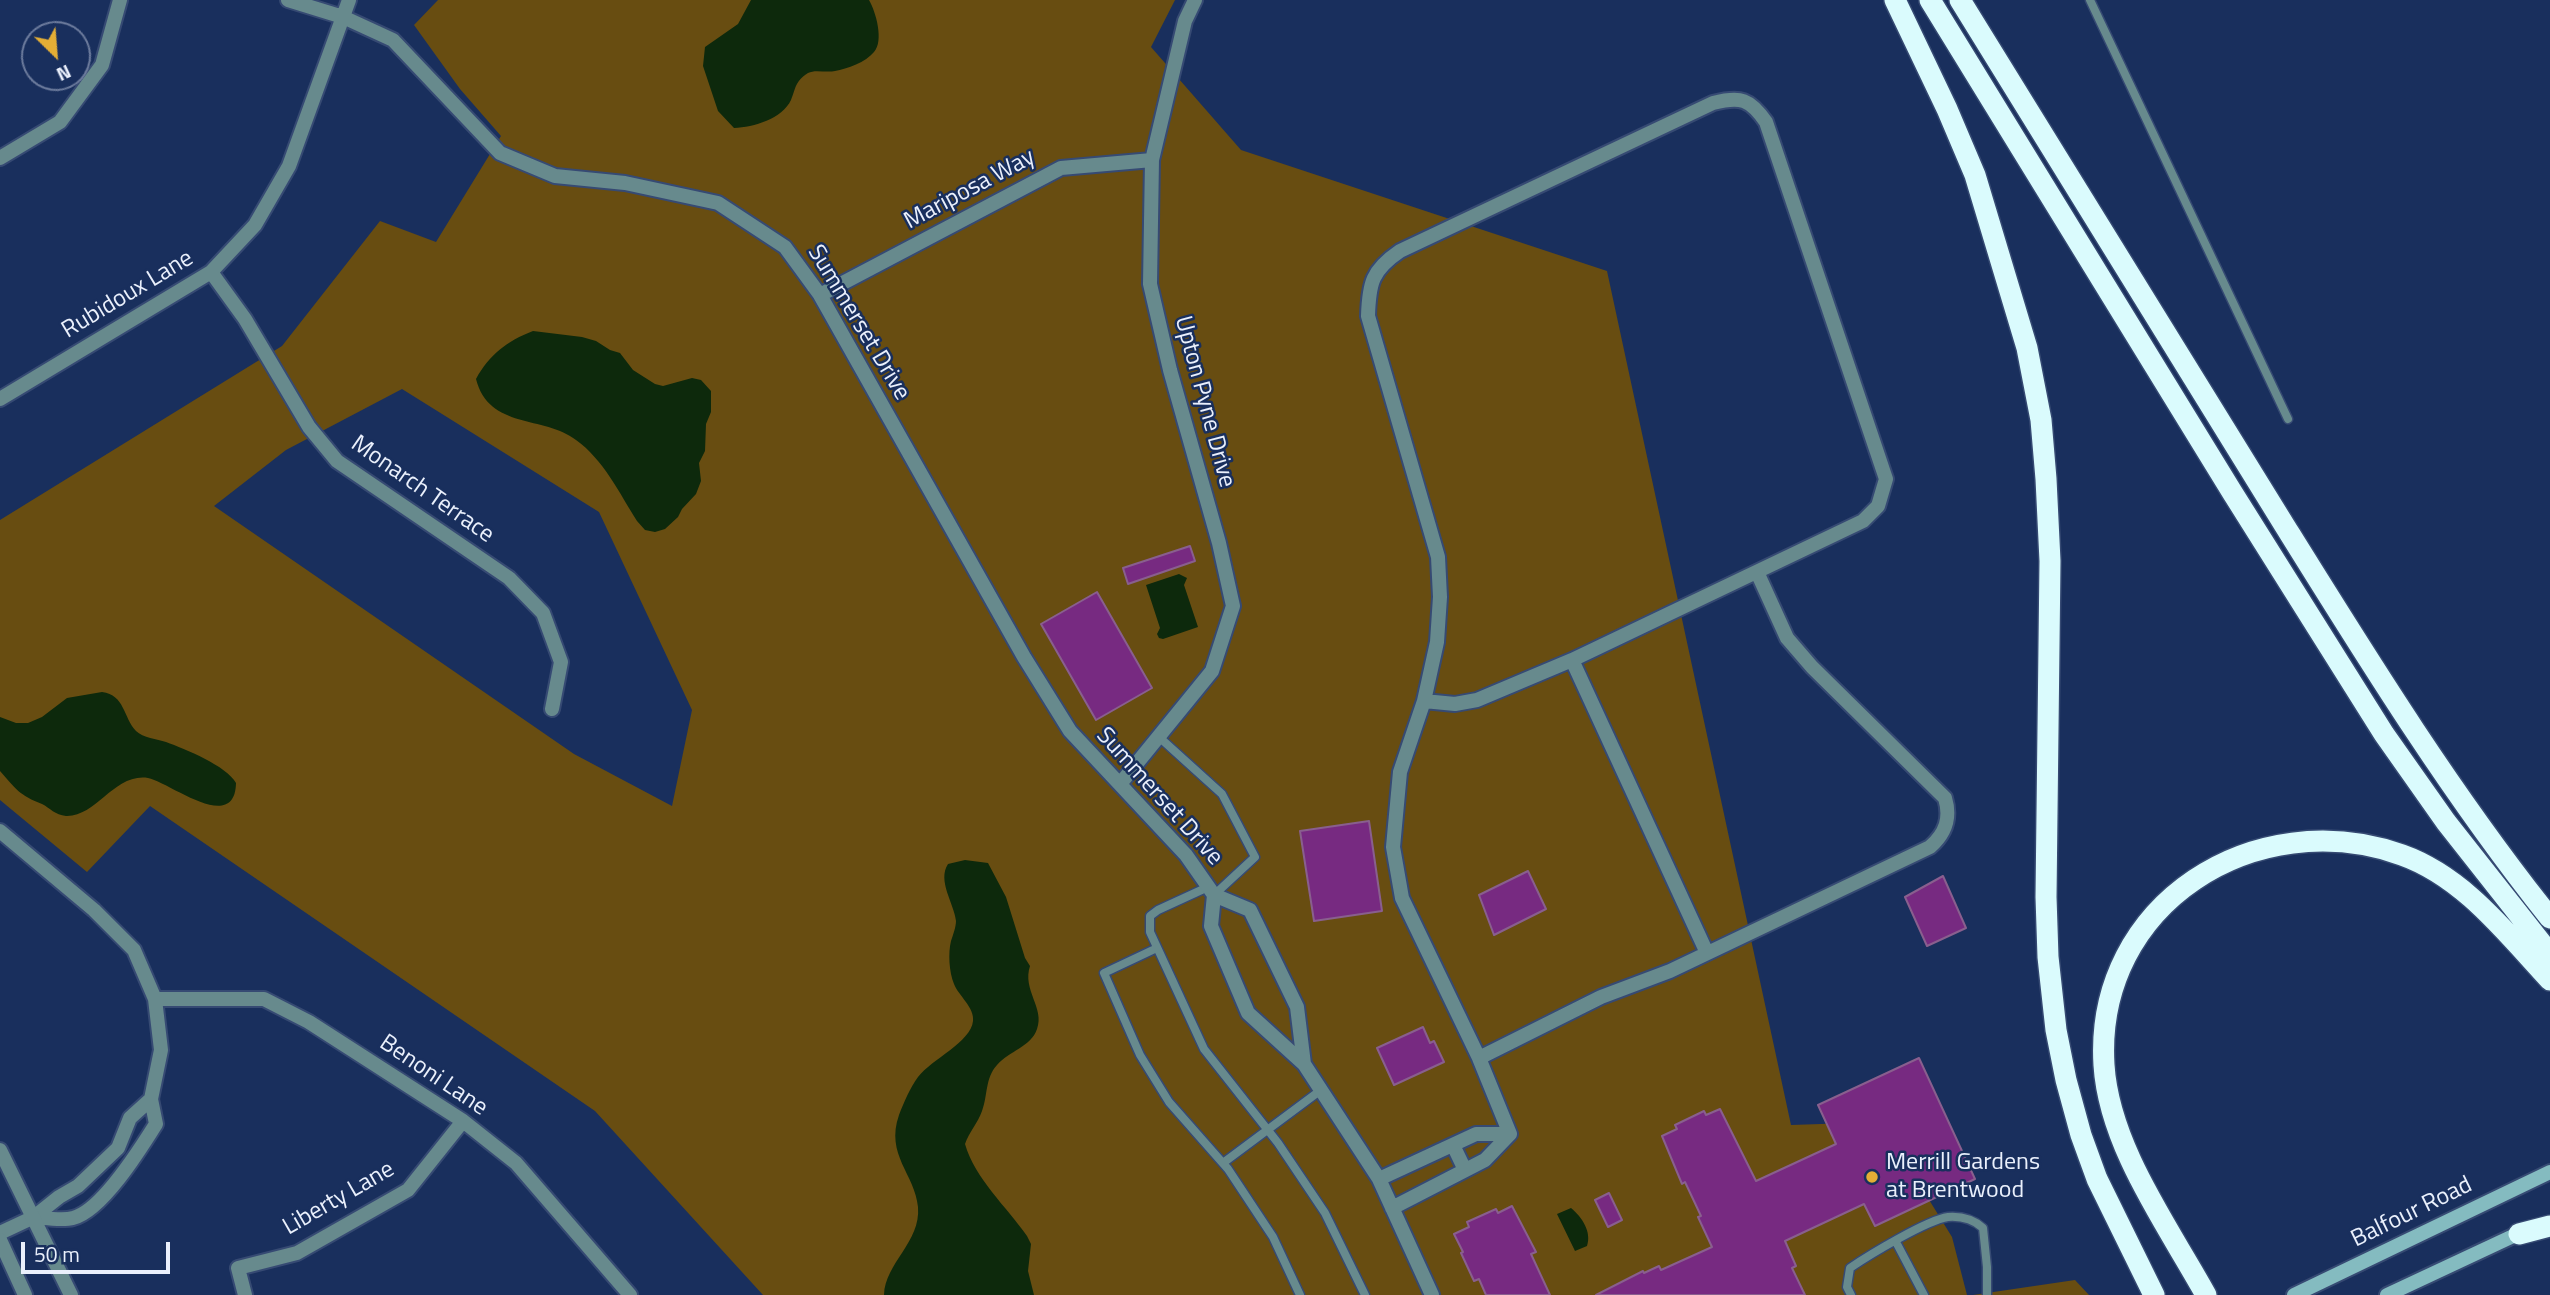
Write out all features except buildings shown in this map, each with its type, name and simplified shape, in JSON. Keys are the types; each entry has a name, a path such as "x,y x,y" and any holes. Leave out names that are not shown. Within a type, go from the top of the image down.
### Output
{"highway":[{"path":"1895,0 1947,109 1975,176 2027,348 2041,420 2048,506 2050,561 2046,897 2048,957 2056,1030 2066,1080 2097,1179 2154,1295"},
{"path":"1930,0 2384,734 2446,822 2550,954"},
{"path":"1960,0 2137,290 2406,717 2508,865 2550,918"},
{"path":"2447,776 2550,898"},
{"path":"2206,1295 2171,1238 2118,1131 2104,1066 2104,1035 2109,1002 2119,972 2149,920 2170,897 2200,875 2232,858 2274,845 2329,843 2376,848 2411,859 2458,885 2550,980"},
{"path":"2519,1234 2550,1226"}],"main road":[{"name":"Balfour Road","path":"2294,1295 2550,1172"},
{"path":"2387,1295 2550,1220"}],"street":[{"path":"0,158 60,122 102,65 120,0"},
{"name":"Summerset Drive","path":"288,0 343,17 393,40 500,153 555,176 625,183 718,203 785,247 820,295 1037,678 1070,731 1186,855 1211,891 1250,910 1297,1007 1304,1064"},
{"name":"Rubidoux Lane","path":"0,399 211,272 256,225 289,166 349,0"},
{"name":"Upton Pyne Drive","path":"1121,784 1212,671 1233,606 1219,543 1170,370 1150,284 1152,160 1185,21 1195,0"},
{"path":"1424,701 1455,704 1477,700 1572,660 1863,521 1878,506 1886,479 1766,122 1755,106 1743,100 1729,99 1713,103 1399,251 1383,262 1374,275 1369,291 1368,316 1438,557 1440,597 1437,642 1424,701 1400,772 1393,847 1402,898 1479,1058 1510,1134"},
{"name":"Mariposa Way","path":"820,295 1061,168 1152,160"},
{"name":"Monarch Terrace","path":"211,272 245,319 309,427 337,461 509,578 543,613 561,662 552,709"},
{"path":"1479,1058 1601,997 1670,971 1930,847 1940,838 1947,824 1949,811 1945,798 1812,667 1787,638 1757,572"},
{"path":"1572,660 1707,953"},
{"path":"0,831 94,910 134,950 155,999 161,1050 151,1099 156,1124 134,1161 99,1200 74,1218 34,1217"},
{"name":"Summerset Drive","path":"1211,891 1212,926 1248,1013 1304,1064 1321,1090 1378,1180 1432,1295"},
{"name":"Benoni Lane","path":"155,999 264,999 309,1022 463,1121 516,1163 622,1292"},
{"path":"0,1233 34,1217 78,1186 118,1149 130,1118 151,1099"},
{"name":"Liberty Lane","path":"245,1295 238,1268 297,1253 408,1190 463,1121"},
{"path":"1378,1180 1476,1134 1510,1134"},
{"path":"1392,1208 1485,1160 1510,1134"},
{"path":"1453,1145 1465,1170"},
{"path":"118,1149 134,1161"},
{"path":"0,1150 71,1295"},
{"path":"0,1240 25,1295"}],"lane":[{"path":"2090,0 2288,419"},
{"path":"1159,737 1222,794 1255,857 1211,891 1157,910 1150,916 1150,932 1203,1049 1269,1131 1325,1213 1365,1295"},
{"path":"1157,948 1104,973 1140,1055 1169,1102 1223,1163 1273,1237 1300,1295"},
{"path":"1223,1163 1321,1090"},
{"path":"1851,1295 1847,1287 1850,1268 1876,1250 1946,1217 1972,1219 1983,1228 1987,1295"},
{"path":"1896,1242 1924,1295"}],"shaded area":[{"path":"438,0 1175,0 1151,47 1241,150 1607,271 1791,1125 1881,1122 1952,1237 1967,1295 763,1295 595,1111 150,806 87,872 0,800 0,520 282,346 380,221 436,242 501,136 460,89 414,25","holes":["402,389 599,512 692,710 672,806 574,754 214,506 286,450"]},
{"path":"751,0 869,0 878,26 877,47 866,59 851,67 808,73 798,82 791,100 781,112 758,124 734,128 718,111 703,66 705,47 738,24"},
{"path":"533,331 596,341 620,353 633,370 655,384 663,386 692,378 701,380 711,391 705,451 699,463 701,481 696,494 665,529 655,532 645,530 603,467 576,440 563,432 505,414 493,407 483,395 476,379 487,363 507,344"},
{"path":"1179,574 1187,578 1184,585 1198,627 1159,638 1157,634 1160,628 1146,585"},
{"path":"102,692 115,697 139,733 184,749 224,770 236,783 233,798 225,805 213,805 199,802 158,781 136,778 115,788 87,810 66,816 18,791 0,771 0,717 16,723 28,723 42,717 67,698"},
{"path":"965,860 988,863 1006,897 1030,966 1029,983 1038,1014 1037,1029 1030,1040 993,1070 982,1111 965,1144 976,1169 1031,1244 1028,1271 1034,1295 884,1295 890,1273 909,1242 917,1220 916,1195 902,1164 896,1142 899,1115 918,1077 966,1036 973,1021 969,1006 956,988 951,974 950,951 956,921 944,878 948,864"},
{"path":"1571,1208 1582,1220 1588,1235 1587,1246 1575,1251 1557,1214"},
{"path":"2075,1280 2089,1295 1973,1295"}],"place":[{"name":"Merrill Gardens at Brentwood","path":"1872,1177"}]}
